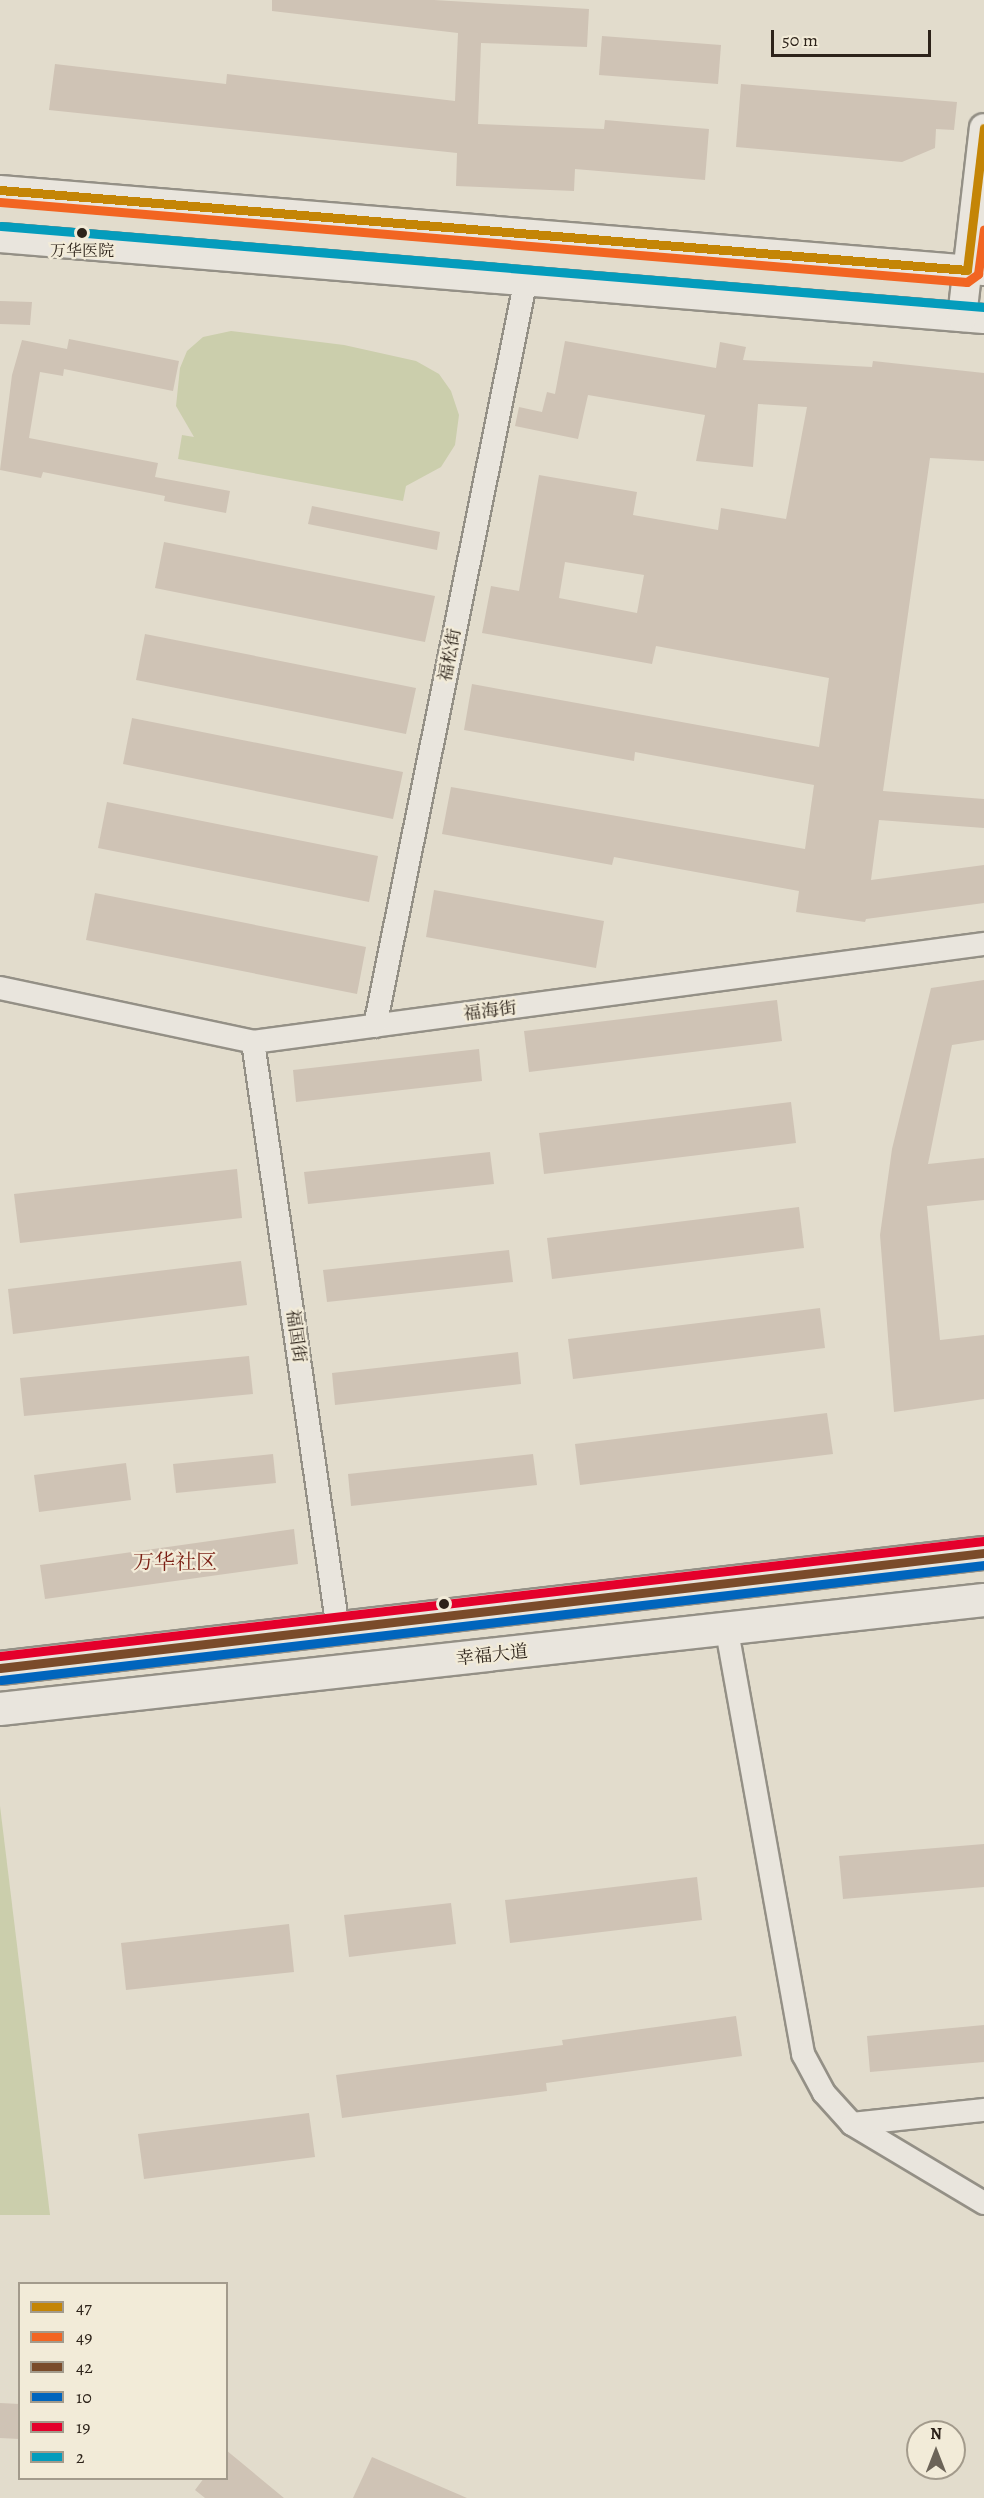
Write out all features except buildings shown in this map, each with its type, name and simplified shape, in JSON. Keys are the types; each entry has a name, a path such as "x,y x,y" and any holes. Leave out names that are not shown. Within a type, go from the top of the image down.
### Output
{"main road":[{"path":"0,1668 984,1553"},
{"name":"幸福大道","path":"0,1709 728,1631 984,1600"}],"street":[{"path":"0,238 525,284 973,318 984,128"},
{"path":"0,190 976,271"},
{"name":"福松街","path":"375,1026 525,284"},
{"name":"福海街","path":"0,988 254,1042 984,944"},
{"name":"福国街","path":"254,1042 338,1629"},
{"path":"728,1631 803,2054 824,2093 852,2124 984,2203"},
{"path":"852,2124 984,2110"}],"green space":[{"path":"231,331 344,345 416,361 439,374 451,391 459,415 455,445 441,467 406,486 403,501 178,459 182,435 194,437 176,406 180,368 187,351 203,337"},
{"path":"0,1806 50,2215 0,2215"}],"transit line":[{"name":"47","path":"0,190 967,270 984,128"},
{"name":"49","path":"0,202 967,282 978,274 984,229"},
{"name":"2","path":"1,226 984,307"},
{"name":"19","path":"0,1656 983,1541"},
{"name":"42","path":"0,1668 984,1553"},
{"name":"10","path":"1,1680 984,1565"}],"place":[{"name":"万华医院","path":"82,233"}],"district":[{"name":"万华社区","path":"175,1562"}]}
